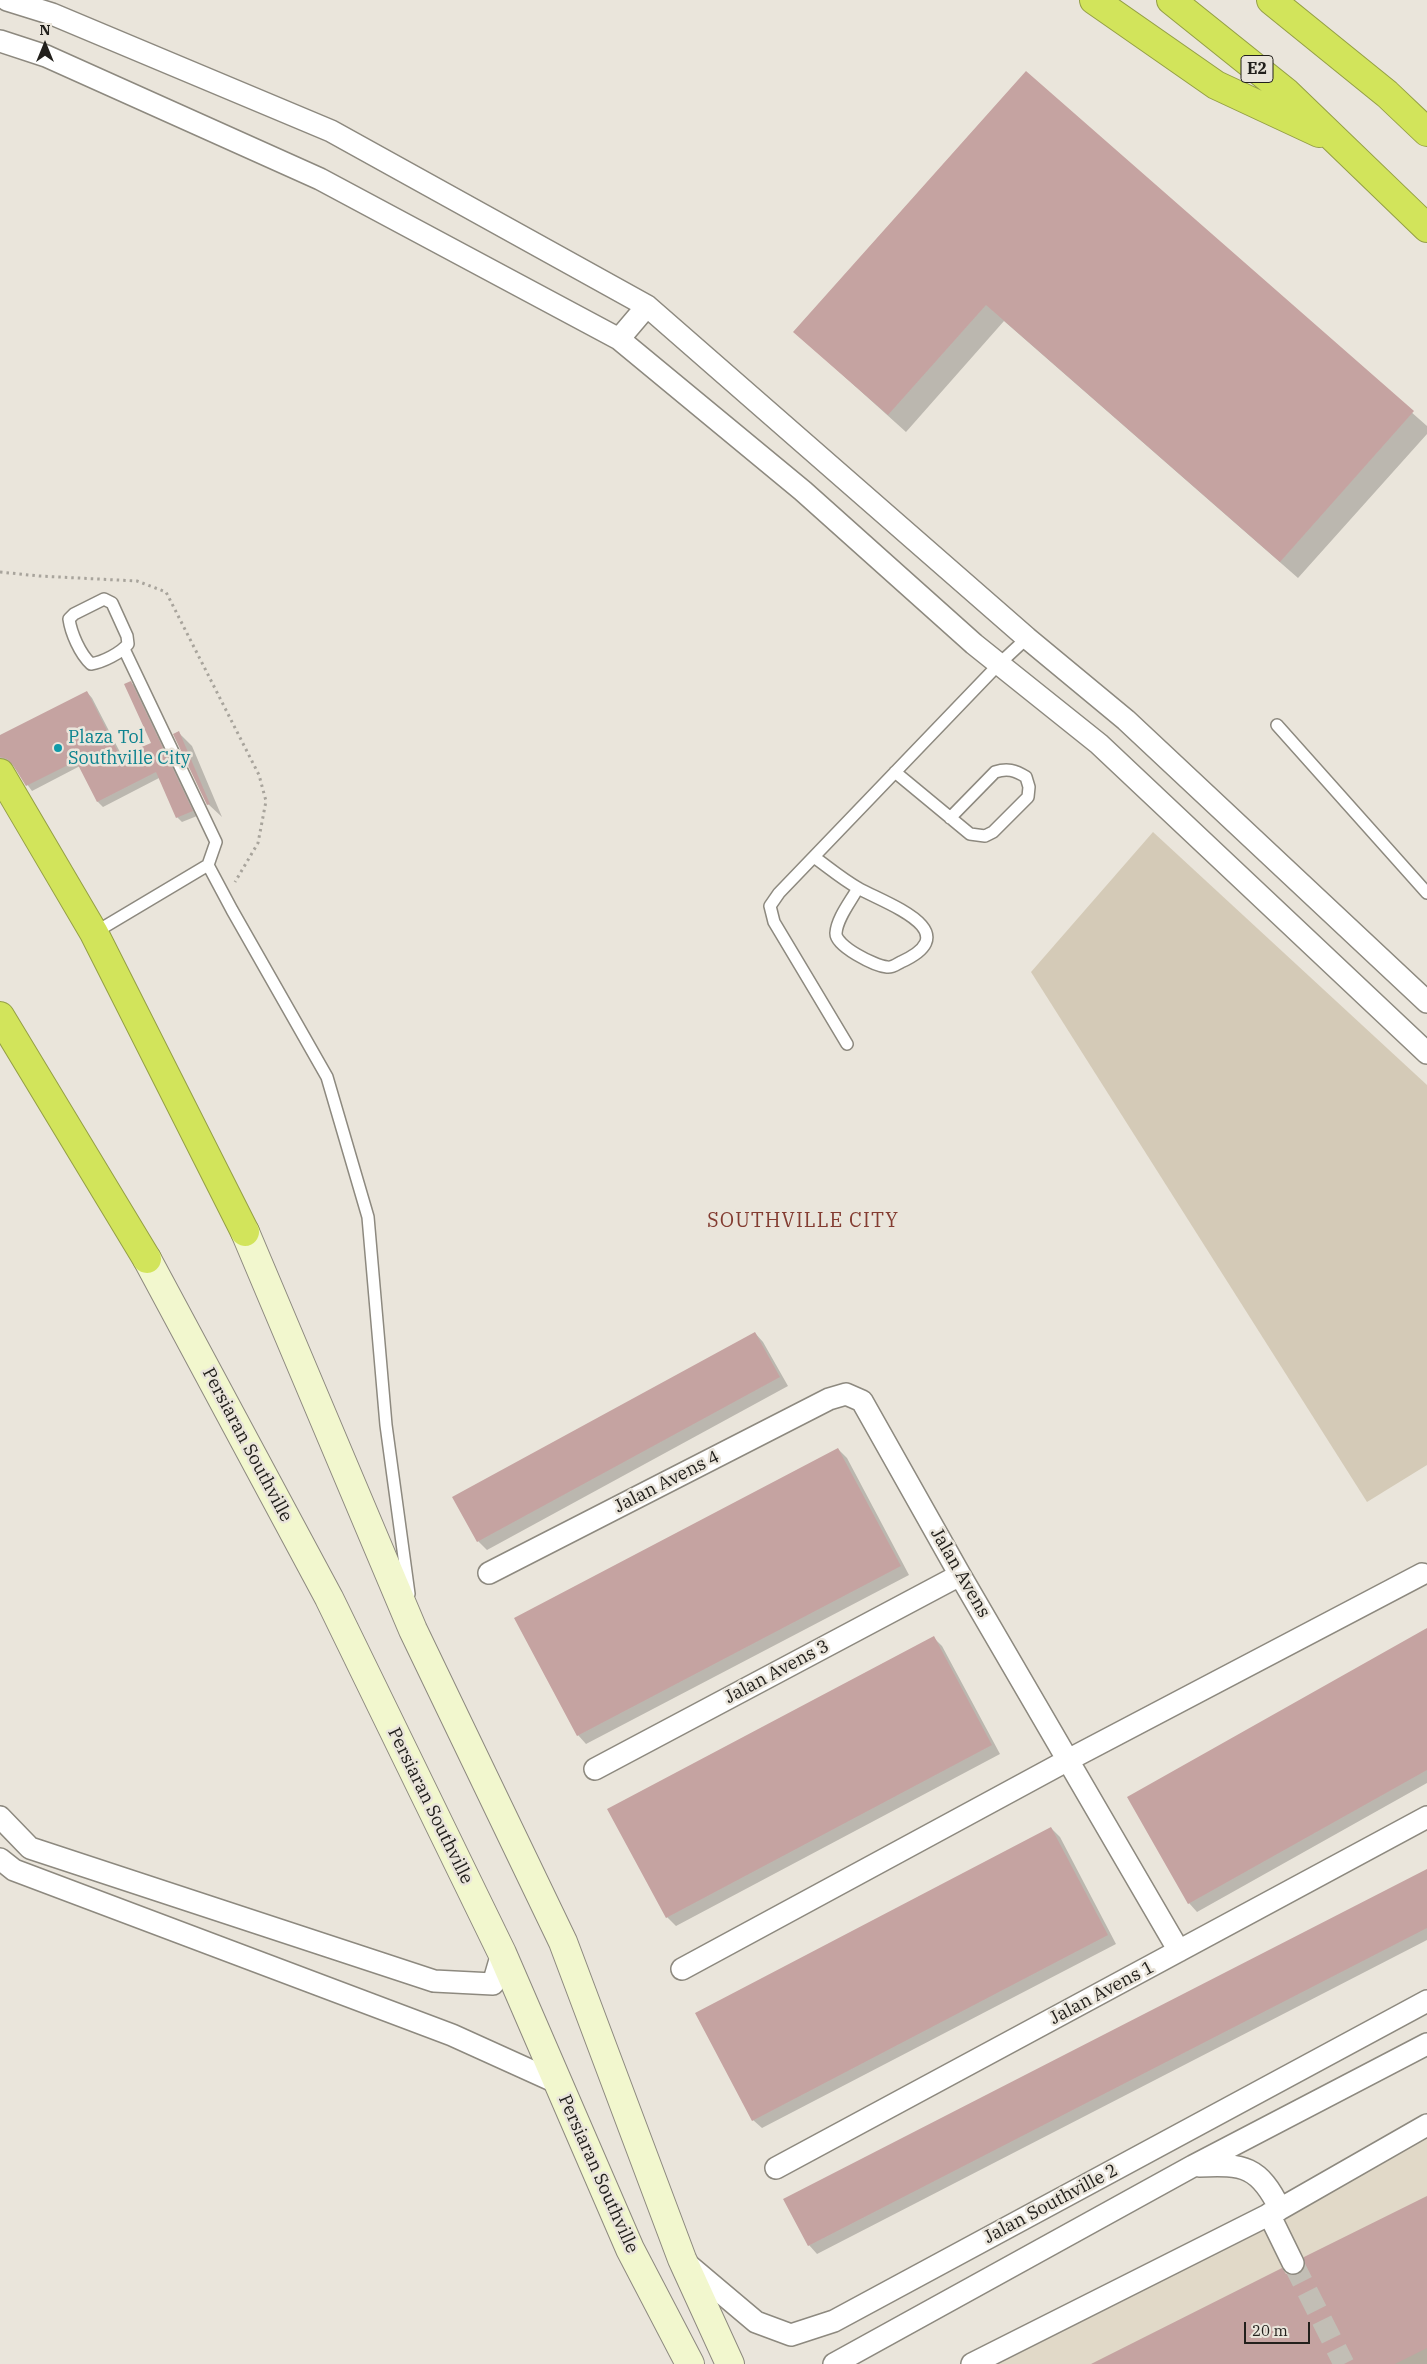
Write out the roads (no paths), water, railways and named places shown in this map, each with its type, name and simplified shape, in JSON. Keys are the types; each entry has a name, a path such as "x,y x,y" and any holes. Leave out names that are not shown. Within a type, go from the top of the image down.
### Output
{"highway":[{"path":"1094,0 1216,84 1338,142"},
{"name":"E2","path":"1171,0 1287,92 1427,228"},
{"path":"1271,0 1387,94 1427,132"},
{"path":"0,773 94,933 245,1232"},
{"path":"0,1016 147,1259"}],"main road":[{"path":"245,1232 413,1630 563,1942 682,2259 730,2364"},
{"name":"Persiaran Southville","path":"147,1259 329,1598 502,1953 630,2250 690,2364"}],"street":[{"path":"7,0 52,14 331,131 647,306 1027,638 1126,720 1427,1002"},
{"path":"0,41 46,56 320,179 619,339 802,491 999,664 1099,744 1427,1053"},
{"path":"619,339 647,306"},
{"name":"Jalan Avens 4","path":"489,1573 829,1399 846,1394"},
{"name":"Jalan Avens","path":"846,1394 862,1402 960,1575 1180,1951"},
{"path":"682,1969 1068,1760 1425,1572"},
{"name":"Jalan Avens 3","path":"595,1769 960,1575"},
{"path":"0,1817 30,1848 434,1981 492,1984 502,1953"},
{"name":"Jalan Avens 1","path":"776,2168 1427,1817"},
{"path":"0,1859 14,1870 452,2035 558,2083"},
{"name":"Jalan Southville 2","path":"682,2259 756,2322 791,2335 834,2321 1427,2001"},
{"name":"Jalan Southville 2","path":"834,2364 1193,2166 1427,2044"},
{"path":"972,2364 1274,2212 1427,2125"},
{"path":"1193,2166 1230,2165 1258,2174 1271,2190 1274,2212 1293,2263"}],"lane":[{"path":"104,599 112,603 127,636 128,644 124,650 91,664 86,659 70,626 69,619 74,614 98,601 104,599"},
{"path":"847,1044 774,922 770,906 779,893 894,772 999,664 1027,638"},
{"path":"94,933 208,865 216,842 124,650"},
{"path":"1277,725 1427,893"},
{"path":"894,772 950,818 970,834 986,836 993,832 1028,797 1029,787 1026,777 1017,771 1005,769 995,772 950,818"},
{"path":"814,857 858,888 894,905 921,923 926,935 924,948 918,955 890,968 867,961 838,941 836,934 839,923 858,888"},
{"path":"208,865 327,1077 368,1217 386,1425 413,1630"}],"tunnel":[{"path":"1293,2263 1344,2364"}],"place":[{"name":"Plaza Tol Southville City","path":"58,748"}],"district":[{"name":"SOUTHVILLE CITY","path":"803,1221"}]}
